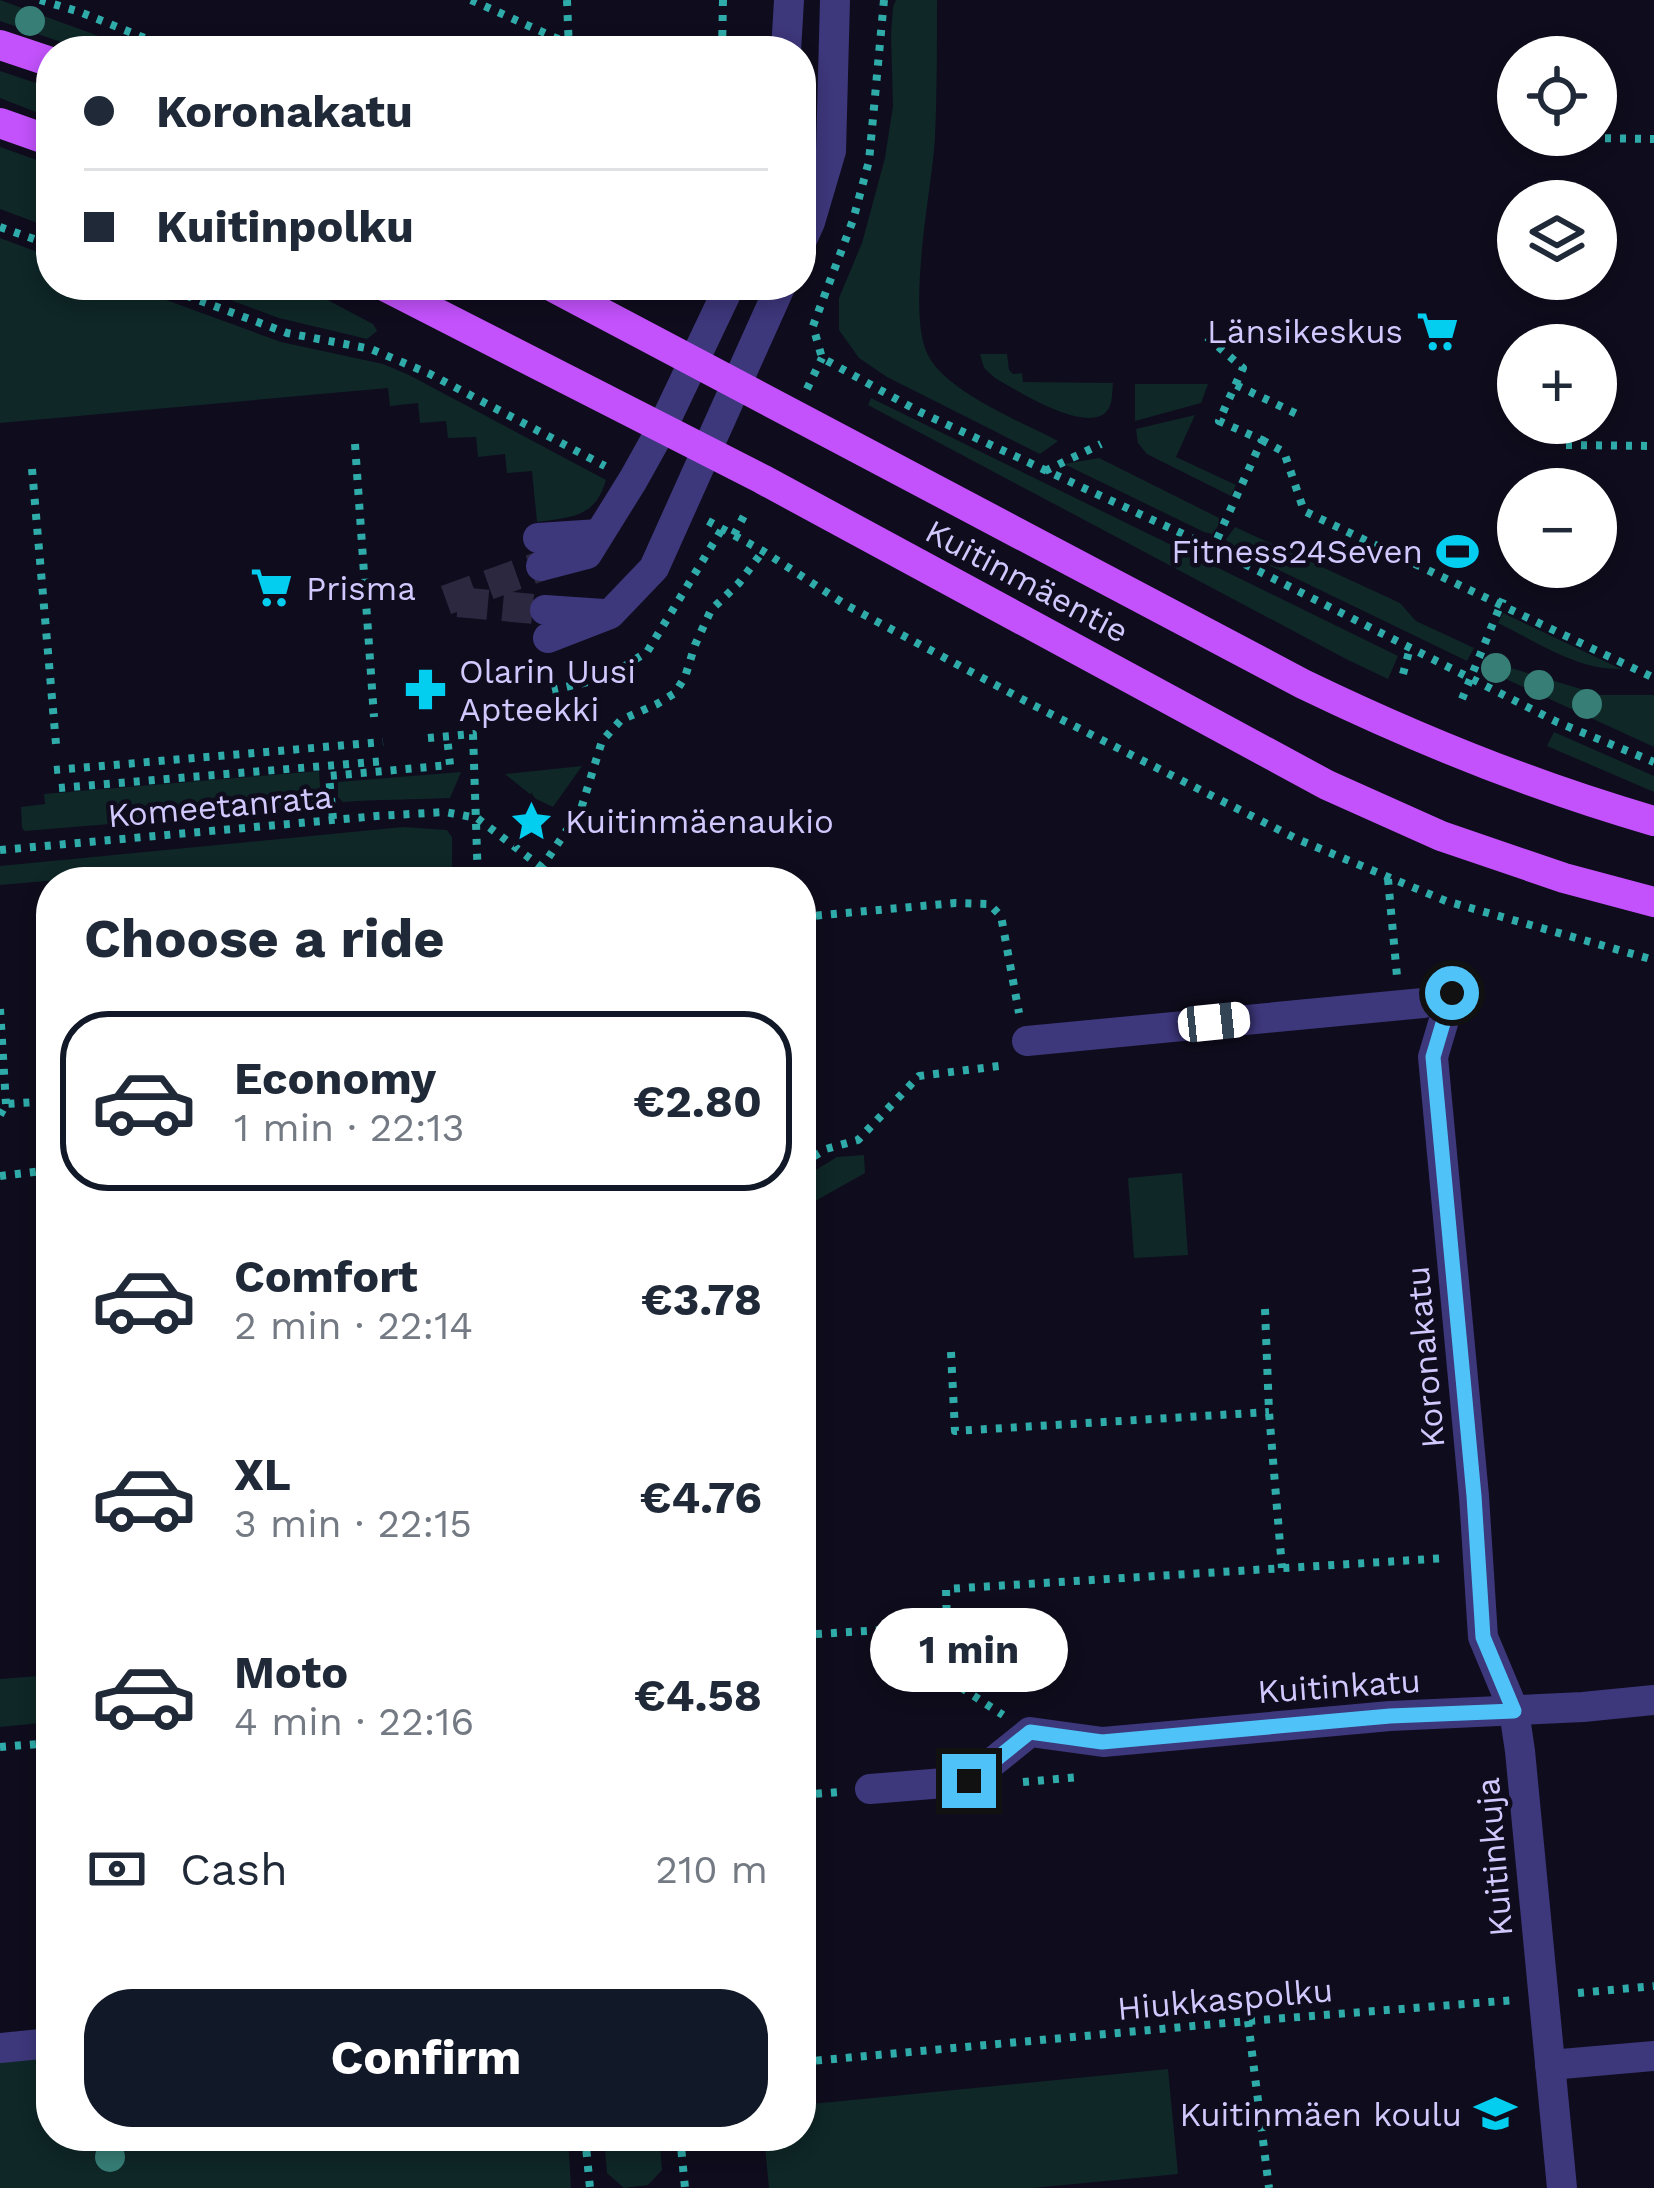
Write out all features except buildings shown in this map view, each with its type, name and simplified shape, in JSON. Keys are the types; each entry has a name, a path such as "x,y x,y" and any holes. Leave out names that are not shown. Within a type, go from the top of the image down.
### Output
{"main road":[{"path":"0,45 36,57"},
{"path":"0,123 36,136"},
{"name":"Kuitinmäentie","path":"411,300 705,450 1328,785 1441,836 1564,878 1654,902"},
{"name":"Kuitinmäentie","path":"578,300 1398,730 1581,800 1654,820"}],"street":[{"path":"788,36 789,0"},
{"path":"816,202 831,151 836,0"},
{"path":"540,552 586,554 662,428 723,300"},
{"path":"546,624 610,614 654,568 775,300"},
{"name":"Koronakatu","path":"1027,1041 1423,1003 1452,993 1433,1057 1476,1556 1483,1637 1514,1711"},
{"name":"Kuitinkatu","path":"1030,1732 1102,1742 1390,1716 1654,1700"},
{"name":"Kuitinkuja","path":"1514,1711 1562,2188"},
{"path":"870,1789 969,1781 1030,1732"},
{"path":"0,2048 36,2044"},
{"path":"1550,2065 1654,2056"}],"path":[{"path":"40,0 140,36"},
{"path":"470,0 545,36"},
{"path":"567,0 568,36"},
{"path":"722,36 723,0"},
{"path":"1617,138 1654,139"},
{"path":"0,227 36,240"},
{"path":"198,300 286,333 371,349 430,374 633,481"},
{"path":"813,326 822,358 920,412 1213,548 1557,722 1654,762"},
{"path":"1207,337 1243,368 1219,421 1284,452 1304,511 1654,678"},
{"path":"1236,385 1299,415"},
{"path":"1213,548 1262,440"},
{"path":"355,444 374,717"},
{"path":"1045,471 1101,444"},
{"path":"1566,446 1654,446"},
{"path":"32,469 56,744"},
{"path":"682,506 867,616 1297,838 1446,901 1654,960"},
{"path":"542,867 581,809 602,740 621,720 675,693 711,610 739,584 763,551"},
{"path":"1462,699 1502,602"},
{"path":"1403,674 1410,648"},
{"path":"1548,736 1557,722"},
{"path":"428,738 473,734 478,867"},
{"path":"333,819 329,776 449,765 447,736"},
{"path":"60,769 380,742"},
{"path":"63,787 384,760"},
{"name":"Komeetanrata","path":"0,850 333,819 445,812 477,818"},
{"path":"477,818 540,867"},
{"path":"816,916 988,904 1001,916 1027,1041"},
{"path":"0,1009 6,1104 0,1115"},
{"path":"816,1155 857,1140 919,1076 994,1067"},
{"path":"6,1104 36,1102"},
{"path":"0,1176 36,1172"},
{"path":"1265,1309 1282,1568"},
{"path":"951,1352 956,1431 1269,1412"},
{"path":"1030,1732 960,1687 947,1626 946,1589 1476,1556"},
{"path":"816,1634 947,1626"},
{"path":"0,1747 36,1744"},
{"name":"Hiukkaspolku","path":"816,2061 1654,1986"},
{"path":"1248,2021 1269,2188"},
{"path":"586,2151 590,2188"},
{"path":"682,2151 686,2188"}],"green space":[{"path":"0,0 99,36 44,36 0,21"},
{"path":"896,0 937,0 935,138 920,283 922,338 929,357 953,383 1058,441 1040,454 887,377 859,358 839,330 839,298 862,243 885,158 893,106 891,34"},
{"path":"0,71 36,83 36,112 0,98"},
{"path":"0,147 36,160 36,222 0,209"},
{"path":"0,238 36,251 36,300 166,300 281,342 383,364 606,480 589,509 537,522 532,471 507,473 505,454 478,457 476,437 448,438 446,421 420,423 418,403 390,406 388,388 0,423"},
{"path":"230,300 327,300 373,324 377,331 367,339 279,318"},
{"path":"980,354 1007,354 1009,370 1022,373 1023,382 1113,383 1110,405 1097,417 1084,418 1051,408 995,378 984,368"},
{"path":"1135,384 1208,384 1201,403 1135,421"},
{"path":"871,398 1398,656 1388,679 868,405"},
{"path":"1195,415 1176,457 1236,485 1231,496 1147,454 1138,443 1136,429"},
{"path":"1099,458 1219,518 1218,526 1212,534 1204,532 1064,464"},
{"path":"1235,527 1400,603 1416,621 1474,648 1467,661 1229,546 1226,539"},
{"path":"1503,613 1621,669 1558,654 1498,623"},
{"path":"1486,658 1601,695 1654,695 1654,747 1484,669"},
{"path":"1554,732 1654,776 1654,792 1547,746"},
{"path":"582,766 553,807 505,774"},
{"path":"319,771 321,801 316,807 22,828 21,807 45,804 44,794"},
{"path":"461,772 450,798 343,802 338,797 338,782"},
{"path":"403,827 447,830 452,837 452,867 36,867 36,882 0,885 0,866"},
{"path":"864,1155 865,1173 816,1201 816,1170 837,1157"},
{"path":"1182,1173 1188,1255 1134,1258 1128,1178"},
{"path":"36,1676 36,1723 0,1727 0,1679"},
{"path":"36,2057 36,2151 569,2151 571,2188 0,2188 0,2060"},
{"path":"1168,2069 1178,2174 1033,2188 769,2188 765,2151 816,2151 816,2104"},
{"path":"605,2151 660,2151 662,2170 648,2185 624,2188 607,2173"}],"tunnel":[{"path":"446,600 541,566"},
{"path":"458,602 545,610"}],"place":[{"name":"Länsikeskus","path":"1437,331"},
{"name":"Fitness24Seven","path":"1457,551"},
{"name":"Prisma","path":"272,588"},
{"name":"Olarin Uusi Apteekki","path":"425,690"},
{"name":"Kuitinmäenaukio","path":"531,821"},
{"name":"Kuitinmäen koulu","path":"1496,2114"}],"route":[{"path":"969,1781 1030,1732 1102,1742 1390,1716 1514,1711 1483,1637 1476,1556 1433,1057 1452,993"}]}
